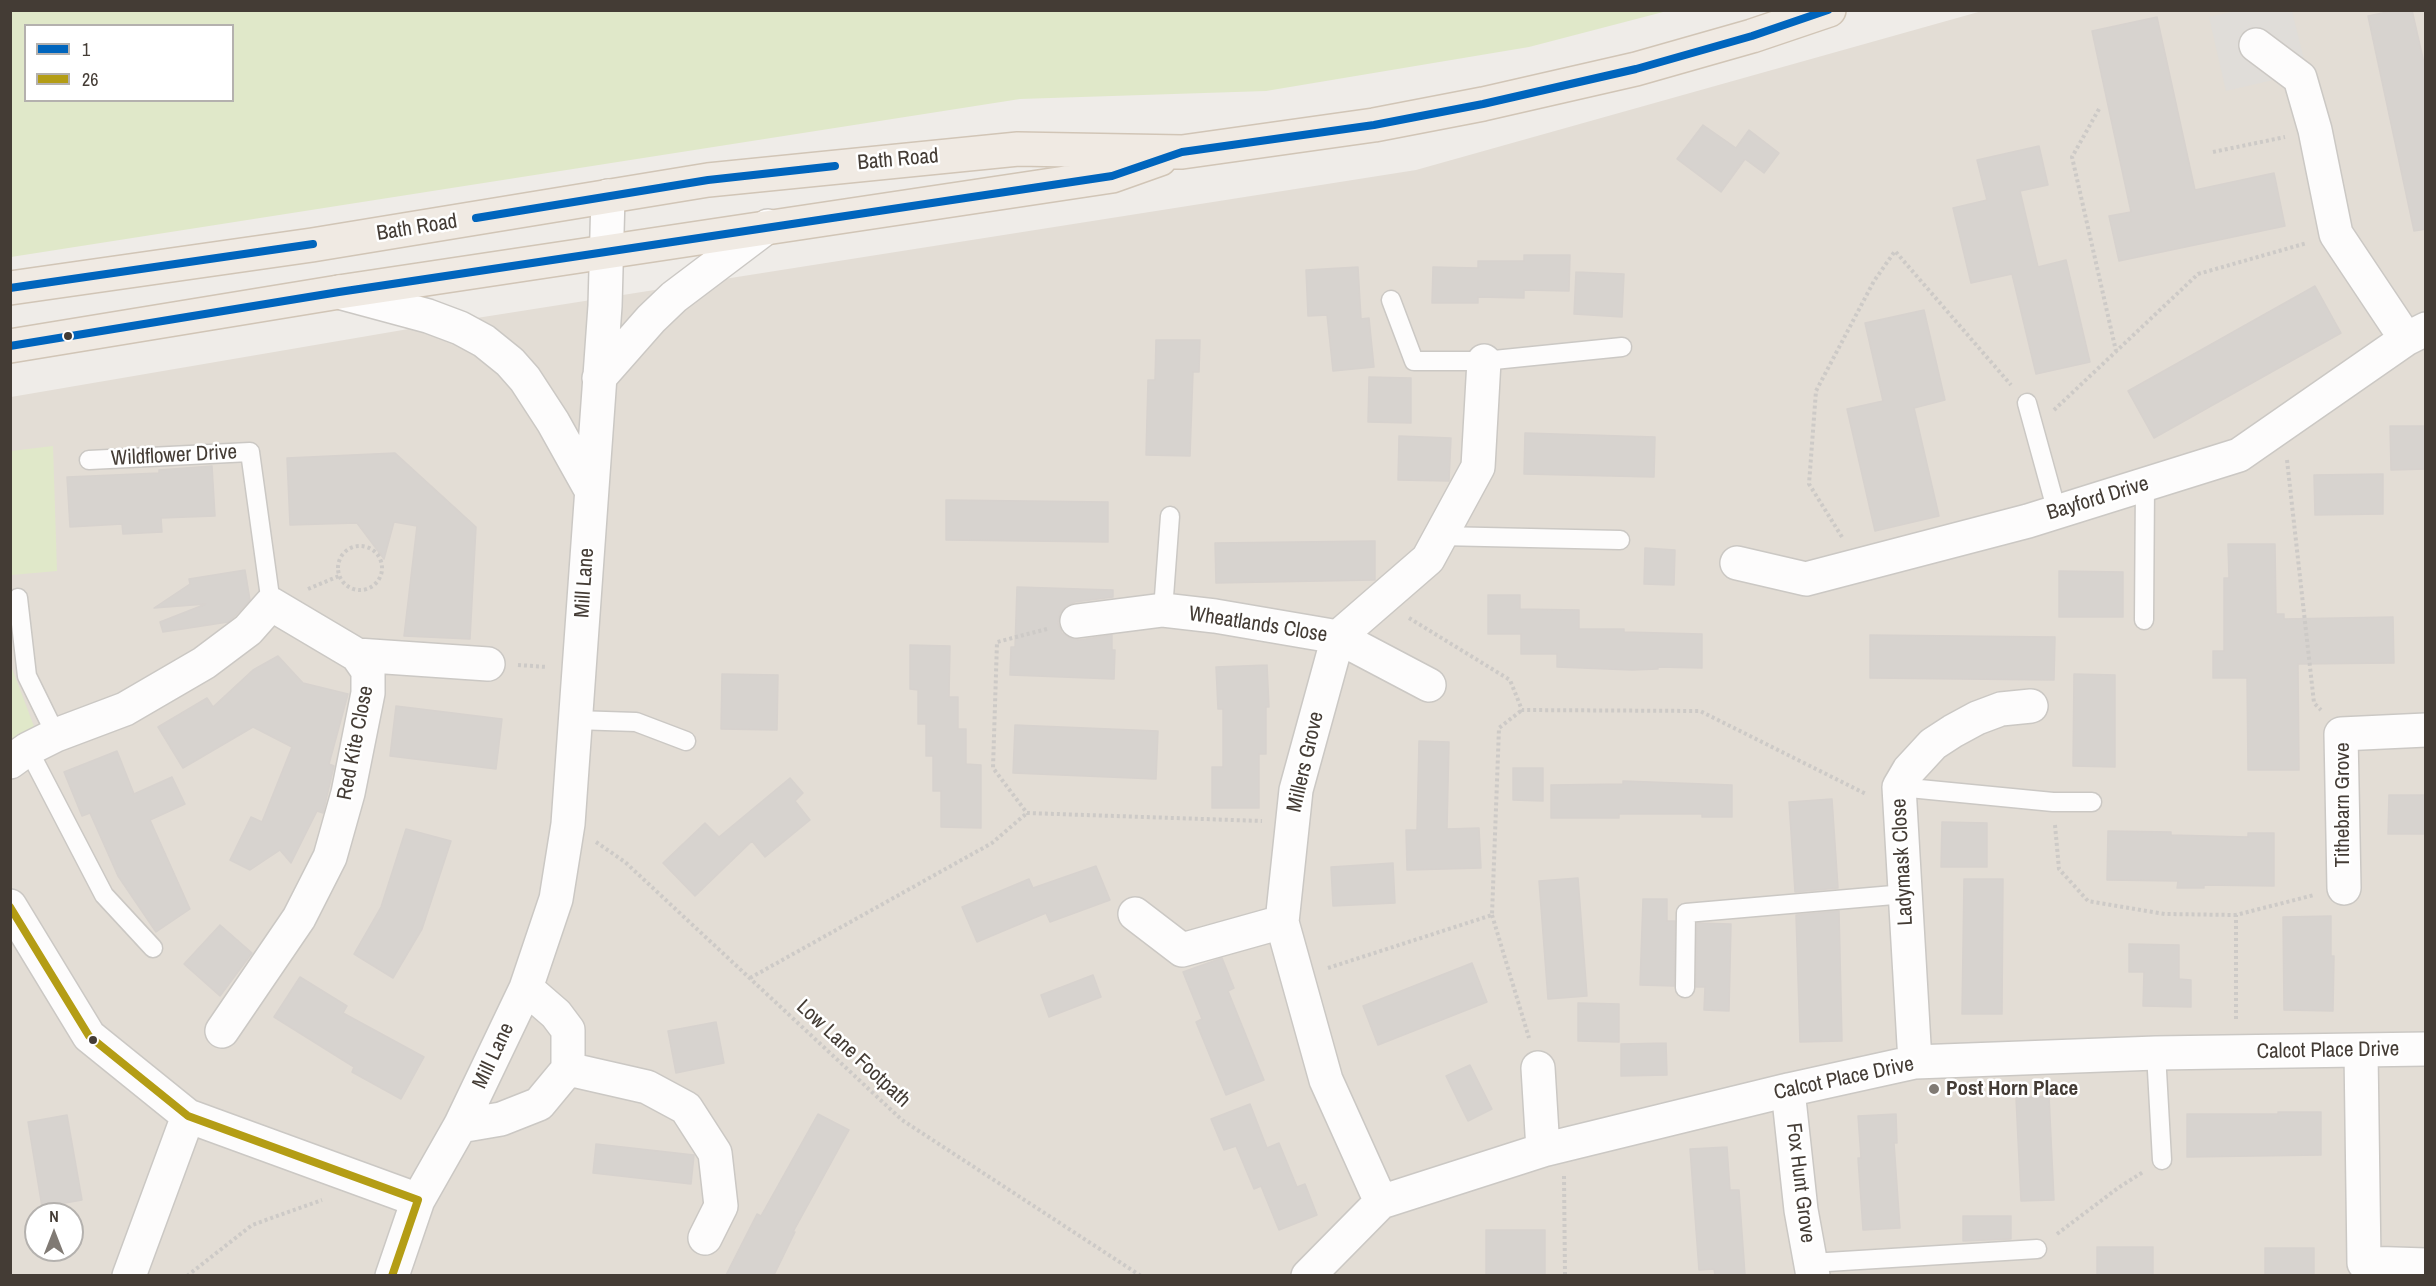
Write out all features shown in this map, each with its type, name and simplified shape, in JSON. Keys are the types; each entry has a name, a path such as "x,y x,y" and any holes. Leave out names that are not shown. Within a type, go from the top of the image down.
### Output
{"main road":[{"name":"Bath Road","path":"10,288 312,244 708,180 1018,149 1182,152 1374,125 1483,104 1636,69 1752,36 1829,10"},
{"name":"Bath Road","path":"10,346 339,292 1112,176 1182,152"}],"street":[{"path":"2256,45 2300,78 2315,130 2336,234 2416,334"},
{"name":"Mill Lane","path":"392,1275 418,1200 460,1126 526,988 556,899 568,825 599,378 608,196"},
{"path":"599,378 651,319 674,297 768,226"},
{"path":"339,292 428,316 460,328 484,341 510,362 525,379 553,422 591,490"},
{"name":"Bayford Drive","path":"1737,563 1806,579 2057,512 2239,455 2416,334"},
{"path":"1338,637 1428,560 1478,468 1484,361"},
{"path":"32,749 124,709 204,663 248,630 272,604"},
{"name":"Red Kite Close","path":"222,1031 299,918 330,856 348,793 368,693 368,672 357,655 272,604"},
{"name":"Wheatlands Close","path":"1077,621 1163,610 1215,616 1338,637 1429,685"},
{"name":"Millers Grove","path":"1338,637 1296,790 1282,922 1326,1080 1381,1202"},
{"path":"357,655 488,664"},
{"name":"Ladymask Close","path":"1915,1062 1900,799 1909,770 1933,744 1977,718 2001,709 2031,706"},
{"name":"Tithebarn Grove","path":"2344,888 2341,734 2426,730"},
{"path":"10,906 89,1036 188,1116 368,1184 418,1200"},
{"path":"1135,914 1182,950 1282,922"},
{"path":"460,1126 501,1119 539,1104 568,1069 568,1030 556,1014 526,988"},
{"name":"Calcot Place Drive","path":"1308,1275 1381,1202 1553,1148 1788,1090 1915,1062 2156,1053 2426,1048"},
{"path":"2361,1051 2364,1269 2426,1264"},
{"path":"1538,1068 1553,1148"},
{"path":"568,1069 647,1087 686,1108 715,1153 721,1206 705,1238"},
{"name":"Fox Hunt Grove","path":"1788,1090 1801,1210 1812,1269"},
{"path":"129,1275 188,1116"}],"lane":[{"path":"1391,300 1414,361 1484,361 1622,347"},
{"path":"2027,403 2057,512"},
{"name":"Wildflower Drive","path":"89,460 250,452 272,604"},
{"path":"2144,621 2145,485"},
{"path":"1163,610 1170,516"},
{"path":"1440,536 1620,540"},
{"path":"18,598 32,749 104,896 153,948"},
{"path":"575,720 636,723 686,741"},
{"path":"1900,799 2092,802"},
{"path":"1685,988 1686,913 1905,894"},
{"path":"2156,1053 2162,1160"},
{"path":"1812,1269 2037,1249"}],"path":[{"path":"2099,109 2072,157 2116,351"},
{"path":"2213,152 2315,130"},
{"path":"2034,429 2198,274 2336,234"},
{"path":"1860,565 1809,484 1816,391 1874,281 1894,251 2027,403"},
{"path":"2283,423 2314,702 2341,734"},
{"path":"363,546 376,553 382,566 380,579 375,585 355,590 343,582 339,576 339,561 348,549 363,546"},
{"path":"1380,600 1510,680 1522,710"},
{"path":"1027,813 993,768 997,642 1077,621"},
{"path":"488,664 578,669"},
{"path":"1538,1068 1492,915 1499,728 1522,710 1700,711 1900,799"},
{"path":"2053,802 2059,869 2088,901 2165,914 2236,915 2344,888"},
{"path":"750,979 992,843 1027,813 1293,822"},
{"name":"Low Lane Footpath","path":"568,825 625,862 902,1120 1141,1275"},
{"path":"1298,978 1492,915"},
{"path":"2236,915 2236,1053"},
{"path":"1553,1148 1565,1275"},
{"path":"2037,1249 2118,1188 2162,1160"},
{"path":"187,1275 252,1225 368,1184"}],"shaded area":[{"path":"1982,11 2425,11 2425,1275 11,1276 11,397 426,326 1416,170"},
{"path":"2236,11 2292,11 2307,72 2226,91 2209,17"}],"green space":[{"path":"11,10 1667,11 1529,47 1266,91 1020,99 11,257"},
{"path":"53,446 57,571 11,575 11,451"},
{"path":"10,663 35,729 10,742"}],"building":[{"path":"2397,10 2412,10 2426,72 2426,229 2414,231 2368,16"},
{"path":"2157,17 2195,190 2274,173 2285,226 2119,261 2109,216 2131,212 2092,31"},
{"path":"1703,125 1736,148 1749,130 1779,153 1764,173 1745,159 1721,192 1677,159"},
{"path":"2039,146 2048,185 2020,191 2038,267 2066,260 2090,362 2036,374 2012,274 1971,283 1953,208 1987,200 1977,160"},
{"path":"1524,255 1570,255 1569,291 1524,290 1524,298 1478,297 1478,303 1432,303 1433,267 1478,268 1478,261 1524,261"},
{"path":"1358,267 1361,319 1369,318 1374,367 1333,371 1327,315 1308,316 1306,270"},
{"path":"1576,272 1624,274 1622,317 1574,314"},
{"path":"2315,286 2341,333 2154,438 2128,391"},
{"path":"1924,310 1945,400 1914,408 1939,516 1875,531 1847,409 1883,401 1865,323"},
{"path":"1156,340 1200,340 1199,372 1193,372 1190,456 1146,455 1148,380 1155,380"},
{"path":"1369,377 1411,378 1411,423 1368,422"},
{"path":"2390,426 2426,426 2426,469 2391,470"},
{"path":"1525,433 1655,437 1654,477 1524,474"},
{"path":"1399,436 1451,438 1449,481 1398,480"},
{"path":"395,453 476,527 470,639 404,636 417,526 394,522 384,559 357,523 290,525 287,458"},
{"path":"212,466 215,516 161,518 162,532 123,534 122,524 70,527 67,477 159,473 159,470"},
{"path":"2383,474 2383,514 2315,515 2314,475"},
{"path":"946,500 1108,502 1108,542 946,540"},
{"path":"1375,541 1375,580 1216,583 1215,543"},
{"path":"2228,544 2275,544 2276,614 2284,614 2284,619 2393,617 2394,663 2298,664 2299,770 2248,770 2247,678 2213,678 2213,651 2224,651 2224,578 2229,578"},
{"path":"1645,548 1675,550 1674,585 1644,584"},
{"path":"245,570 250,600 228,622 163,632 160,622 206,604 154,608 190,584 189,579"},
{"path":"2059,571 2123,572 2123,617 2059,617"},
{"path":"1017,587 1113,590 1113,597 1075,602 1066,606 1060,613 1058,623 1062,633 1079,640 1112,635 1112,650 1115,650 1114,679 1010,675 1011,647 1015,647"},
{"path":"1488,595 1520,595 1520,609 1579,610 1579,629 1624,629 1624,632 1702,634 1702,668 1658,667 1658,669 1632,670 1557,667 1557,654 1521,654 1521,634 1488,634"},
{"path":"1870,635 2055,637 2054,680 1870,678"},
{"path":"910,645 950,646 949,697 958,697 958,729 966,729 966,764 981,765 981,828 941,827 941,791 933,791 933,756 926,756 926,724 918,724 918,690 910,689"},
{"path":"278,656 303,683 348,694 329,764 334,766 323,813 317,811 291,863 280,850 250,870 230,860 251,817 262,822 292,747 253,727 183,768 158,727 207,698 213,707 253,670"},
{"path":"1267,665 1269,707 1266,707 1266,754 1259,754 1259,808 1212,808 1212,767 1223,767 1223,709 1218,709 1216,667"},
{"path":"722,674 778,675 777,730 721,729"},
{"path":"2074,674 2115,675 2115,767 2073,766"},
{"path":"396,706 502,719 496,769 390,756"},
{"path":"1015,725 1158,731 1156,779 1013,773"},
{"path":"1419,741 1449,742 1447,829 1479,828 1481,868 1407,870 1406,830 1417,830"},
{"path":"117,751 134,794 172,777 185,804 150,820 190,909 156,932 118,876 90,813 82,816 64,772"},
{"path":"1513,768 1543,768 1543,801 1513,800"},
{"path":"790,778 803,793 795,801 810,820 765,857 752,841 695,896 663,863 705,823 719,837"},
{"path":"1623,781 1732,785 1732,817 1702,817 1702,814 1619,814 1619,818 1551,818 1551,785 1623,784"},
{"path":"2389,795 2426,795 2426,834 2388,834"},
{"path":"1832,799 1838,888 1795,892 1789,802"},
{"path":"1942,822 1987,823 1987,867 1941,867"},
{"path":"406,829 451,841 422,929 393,978 354,954 381,907"},
{"path":"2108,831 2248,837 2248,833 2274,833 2274,886 2204,885 2204,888 2177,888 2178,881 2107,880"},
{"path":"1393,863 1395,903 1333,906 1331,867"},
{"path":"1096,866 1110,900 1050,922 1046,913 977,942 962,907 1029,879 1033,888"},
{"path":"1578,878 1587,996 1548,999 1539,881"},
{"path":"1964,879 2003,879 2002,1014 1962,1014"},
{"path":"1643,899 1667,899 1667,921 1675,921 1674,986 1640,985"},
{"path":"1839,911 1842,1041 1800,1042 1796,915"},
{"path":"2331,916 2331,956 2334,956 2333,1011 2284,1010 2283,917"},
{"path":"1697,923 1731,924 1729,1011 1704,1010 1705,987 1696,987"},
{"path":"220,925 252,953 220,996 184,964"},
{"path":"2129,944 2179,945 2179,979 2191,980 2191,1007 2143,1006 2144,972 2129,972"},
{"path":"1222,958 1234,988 1228,991 1264,1080 1226,1095 1196,1022 1202,1019 1183,972"},
{"path":"1472,963 1487,1002 1378,1045 1363,1006"},
{"path":"1093,975 1101,997 1049,1017 1041,995"},
{"path":"300,977 347,1006 343,1013 424,1057 401,1099 352,1072 354,1067 274,1017"},
{"path":"1578,1003 1619,1004 1619,1042 1578,1041"},
{"path":"716,1022 724,1063 676,1073 668,1031"},
{"path":"1666,1043 1667,1075 1621,1076 1621,1044"},
{"path":"1470,1065 1492,1109 1468,1121 1446,1076"},
{"path":"2049,1096 2054,1200 2021,1201 2016,1098"},
{"path":"1250,1104 1267,1148 1279,1143 1297,1187 1305,1184 1317,1215 1279,1230 1261,1186 1254,1189 1236,1146 1224,1150 1211,1119"},
{"path":"2278,1112 2321,1112 2321,1155 2187,1157 2187,1114 2278,1114"},
{"path":"818,1114 849,1130 793,1232 795,1232 774,1275 726,1275 757,1214 761,1216"},
{"path":"1896,1114 1897,1143 1894,1143 1900,1228 1863,1230 1858,1158 1861,1158 1858,1116"},
{"path":"67,1115 82,1200 41,1202 28,1122"},
{"path":"596,1144 694,1155 691,1184 593,1173"},
{"path":"1727,1147 1730,1190 1739,1190 1745,1275 1715,1275 1714,1269 1699,1270 1690,1149"},
{"path":"1963,1216 2011,1216 2011,1239 1963,1241"},
{"path":"1486,1230 1545,1230 1545,1275 1486,1275"},
{"path":"2097,1247 2153,1247 2153,1275 2097,1275"},
{"path":"2265,1248 2314,1248 2314,1275 2265,1275"}],"transit line":[{"name":"1","path":"10,346 339,292 1112,176 1182,152 1374,125 1483,104 1636,69 1752,36 1828,10"},
{"name":"1","path":"476,218 708,180 835,166"},
{"name":"1","path":"10,288 313,244"},
{"name":"26","path":"10,907 89,1036 188,1116 418,1200"},
{"name":"26","path":"392,1276 418,1200"}],"place":[{"name":"Post Horn Place","path":"1934,1089"}]}
